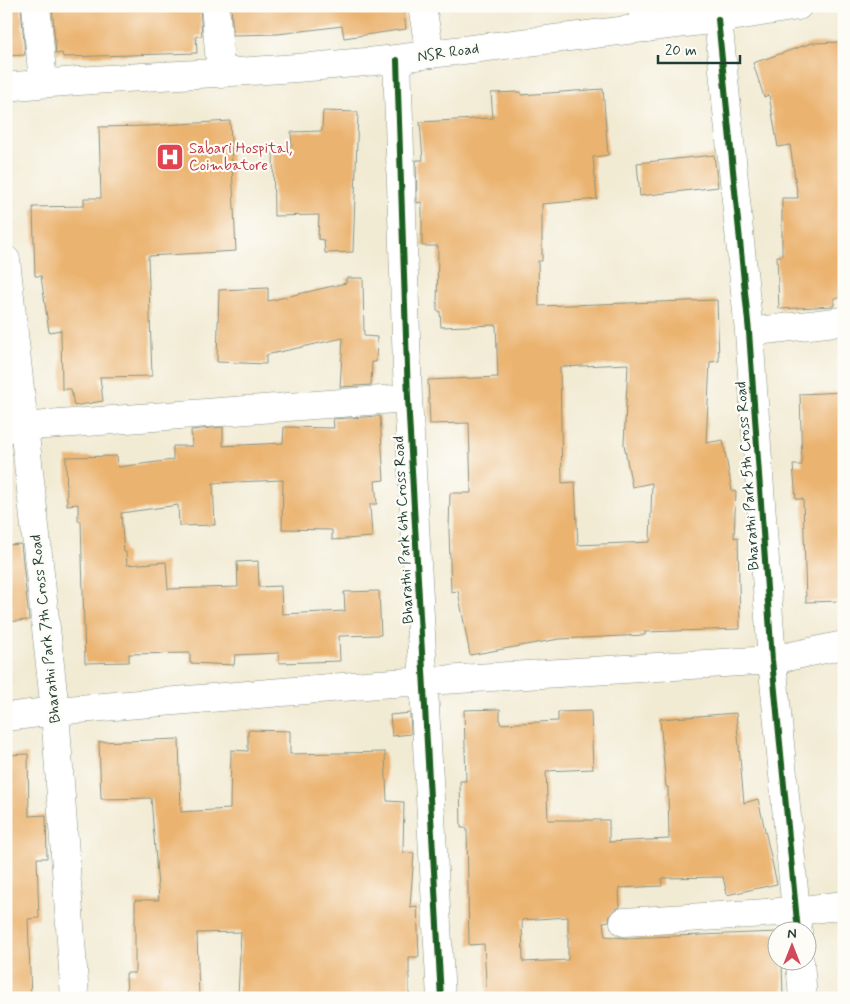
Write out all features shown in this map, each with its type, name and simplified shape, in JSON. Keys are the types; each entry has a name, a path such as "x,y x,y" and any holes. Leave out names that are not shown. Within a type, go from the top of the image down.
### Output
{"street":[{"path":"36,6 43,83"},
{"path":"215,6 221,74"},
{"path":"422,6 430,54"},
{"name":"NSR Road","path":"6,87 43,83 221,74 398,60 644,17 718,19 798,6"},
{"name":"Bharathi Park 5th Cross Road","path":"718,19 749,332 772,660 797,921"},
{"name":"Bharathi Park 6th Cross Road","path":"398,60 408,398 441,998"},
{"name":"Bharathi Park 7th Cross Road","path":"6,260 15,427 54,711 75,998"},
{"path":"749,332 844,322"},
{"path":"15,427 408,398"},
{"path":"6,718 54,711 424,681 772,660 844,645"},
{"path":"624,922 797,921 844,905"},
{"path":"801,972 803,998"}],"building":[{"path":"6,6 21,6 25,55 6,56"},
{"path":"52,6 200,6 202,36 196,36 197,53 63,57 62,53 56,54"},
{"path":"231,6 403,6 406,29 344,38 342,26 278,34 233,35"},
{"path":"844,42 844,298 834,298 834,306 779,309 777,256 782,256 782,198 798,198 790,145 778,147 769,95 764,97 753,63 812,43"},
{"path":"603,89 608,155 593,157 597,199 542,204 542,261 538,261 539,306 717,300 719,361 710,362 706,443 723,440 732,491 736,491 734,538 738,537 740,629 645,632 645,635 559,639 470,655 458,591 451,592 449,529 450,493 471,493 469,423 430,424 428,380 498,377 496,325 441,327 440,311 437,311 438,246 422,246 422,202 417,203 416,160 423,160 420,122 493,118 491,93 521,92 521,95","holes":["628,364 624,444 632,487 652,483 650,542 578,545 575,482 562,483 560,367"]},
{"path":"323,111 358,112 353,252 325,253 324,240 318,239 319,215 274,216 273,146 292,146 291,132 322,131"},
{"path":"230,121 236,251 148,256 152,376 100,377 103,401 74,406 71,389 62,389 61,330 49,332 41,276 35,276 33,207 84,206 84,198 101,198 99,127"},
{"path":"714,155 718,187 640,196 637,163"},
{"path":"346,278 363,278 364,336 377,337 376,362 372,362 371,385 340,387 343,338 266,355 266,364 217,362 219,290 268,288 268,301 346,283"},
{"path":"844,392 844,601 806,602 803,499 796,499 793,465 802,465 800,394"},
{"path":"380,416 384,480 375,481 377,504 370,504 372,537 332,540 332,530 282,529 283,480 213,483 215,525 179,526 178,505 121,513 127,565 166,562 168,589 238,587 237,562 258,561 259,587 281,586 282,614 345,611 344,592 379,591 381,635 339,636 340,661 279,663 279,653 235,655 234,665 190,663 190,653 129,654 129,662 85,663 81,521 78,521 78,504 67,505 66,457 117,456 118,467 173,460 173,446 192,446 191,430 223,427 223,446 283,443 284,427 334,428 333,419"},
{"path":"21,544 29,620 6,622 6,545"},
{"path":"500,709 500,724 558,721 558,712 591,711 593,769 546,771 548,820 609,820 609,842 669,839 668,787 666,787 660,719 736,713 744,803 758,799 777,884 727,895 723,877 662,878 662,886 619,888 620,907 615,909 610,915 609,921 603,922 605,936 625,938 768,932 768,972 782,972 783,998 571,998 571,996 487,998 484,944 469,945 467,828 461,828 460,781 466,781 464,710","holes":["568,917 568,960 523,962 522,920"]},
{"path":"410,713 411,734 392,736 390,715"},
{"path":"248,730 290,731 290,754 385,752 387,801 404,802 403,852 414,853 410,907 417,906 419,957 409,957 409,998 269,998 238,996 241,932 197,933 199,998 127,998 126,973 135,973 135,900 159,900 151,798 101,799 99,742 179,739 181,812 230,809 231,750 248,751"},
{"path":"28,754 29,816 46,815 47,858 37,858 39,918 28,919 31,998 6,998 6,755"}],"cycle path":[{"path":"718,19 749,332 772,660 797,922"},
{"path":"397,60 408,398 441,998"}],"place":[{"name":"Sabari Hospital, Coimbatore","path":"170,157"}]}
